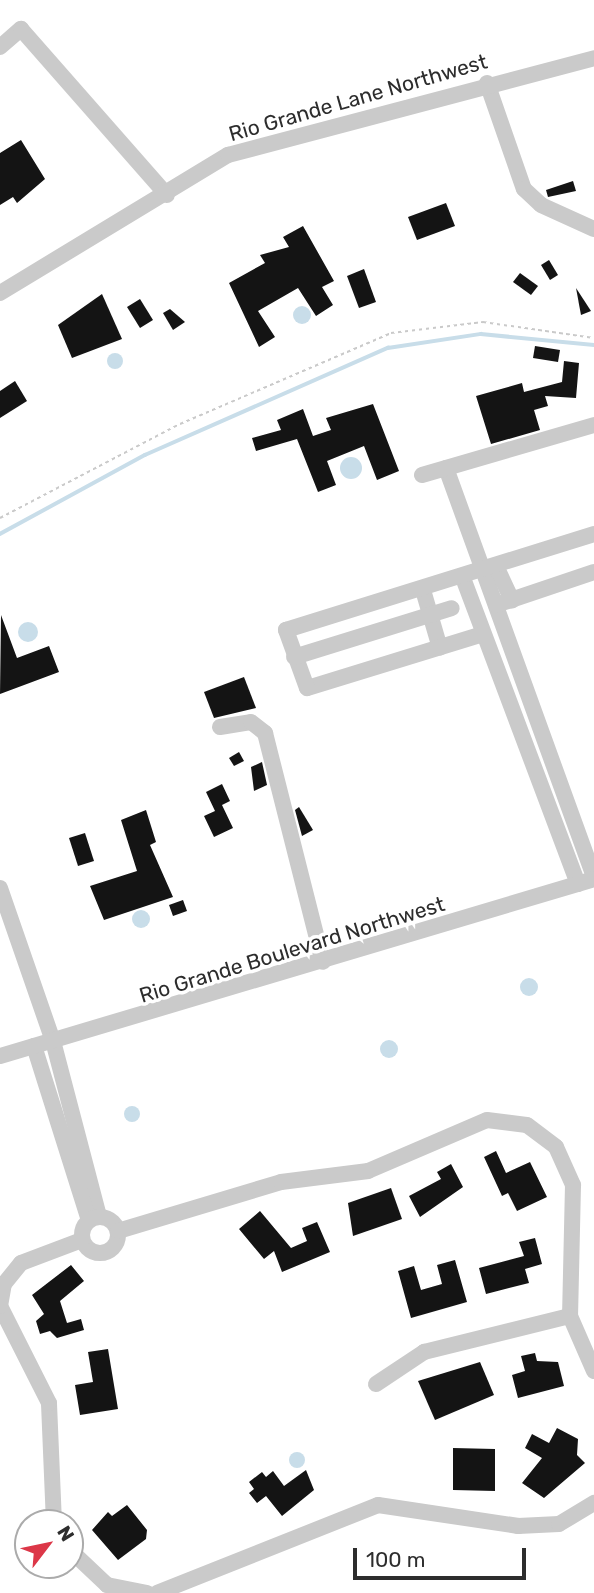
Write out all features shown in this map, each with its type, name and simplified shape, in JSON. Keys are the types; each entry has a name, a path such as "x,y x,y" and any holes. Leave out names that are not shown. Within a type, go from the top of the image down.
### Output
{"street":[{"path":"0,47 21,29 167,195"},
{"name":"Rio Grande Lane Northwest","path":"0,293 167,195 228,155 487,83 594,58"},
{"path":"487,83 524,189 541,205 594,229"},
{"path":"422,475 594,425"},
{"path":"446,468 504,602 589,880"},
{"path":"483,634 312,688 302,685 286,629 463,578 594,534"},
{"path":"504,602 594,572"},
{"path":"463,578 483,634 589,880"},
{"path":"423,590 440,648"},
{"path":"293,657 453,608"},
{"path":"220,727 250,722 265,733 323,962"},
{"name":"Rio Grande Boulevard Northwest","path":"0,1056 323,962 589,880"},
{"path":"0,888 53,1041 76,1151 94,1218 82,1240 21,1263 4,1284 0,1306 49,1403 53,1509"},
{"path":"34,1046 76,1151"},
{"path":"94,1218 118,1231 281,1182 368,1171 487,1120 527,1125 556,1147 573,1185 570,1316 594,1371"},
{"path":"82,1240 102,1253 115,1246 118,1231"},
{"path":"376,1384 424,1352 570,1316"},
{"path":"157,1593 378,1506 518,1526 559,1524 594,1503"},
{"path":"84,1563 107,1585 147,1593"}],"path":[{"path":"0,518 180,424 391,333 483,321 594,338"}],"water":[{"path":"298,306 306,306 311,315 309,322 298,324 293,319 293,311"},
{"path":"115,353 121,355 121,367 115,369 109,367 107,361 109,355"},
{"path":"351,457 359,460 362,468 359,476 351,479 343,476 340,468 343,460"},
{"path":"28,622 35,625 38,632 35,639 28,642 21,639 18,632 21,625"},
{"path":"141,910 147,913 150,919 147,925 141,928 135,925 132,919 135,913"},
{"path":"529,978 535,981 538,987 535,993 529,996 523,993 520,987 523,981"},
{"path":"389,1040 395,1043 398,1049 395,1055 389,1058 383,1055 380,1049 383,1043"},
{"path":"132,1106 138,1108 138,1120 132,1122 126,1120 124,1114 126,1108"},
{"path":"297,1452 303,1454 303,1466 297,1468 291,1466 289,1460 291,1454"}],"building":[{"path":"21,140 45,179 17,203 13,197 0,205 0,153"},
{"path":"573,181 576,191 548,197 546,190"},
{"path":"446,203 455,226 417,240 408,217"},
{"path":"303,226 334,281 322,287 333,305 316,316 298,288 258,311 275,337 259,347 229,283 265,263 260,255 289,247 283,237"},
{"path":"549,260 558,275 550,280 541,265"},
{"path":"364,269 376,302 359,308 347,276"},
{"path":"520,273 538,286 531,295 513,282"},
{"path":"576,288 591,311 581,315"},
{"path":"102,294 122,339 72,358 58,325"},
{"path":"140,299 153,320 140,328 127,307"},
{"path":"170,309 185,322 173,330 163,313"},
{"path":"535,346 560,350 558,362 533,358"},
{"path":"564,361 579,363 576,398 545,396 548,406 534,410 540,430 491,444 476,396 522,383 524,392 562,382"},
{"path":"15,381 27,401 0,418 0,391"},
{"path":"373,404 399,471 377,480 364,446 327,461 336,485 318,492 297,439 256,451 252,438 281,430 277,420 303,409 313,436 331,430 326,418"},
{"path":"1,615 17,658 49,646 59,672 0,694"},
{"path":"244,677 256,708 214,718 204,692"},
{"path":"239,752 244,761 234,766 229,758"},
{"path":"262,762 267,785 254,791 251,767"},
{"path":"222,784 230,801 222,805 233,828 214,837 204,816 215,811 206,792"},
{"path":"299,807 313,830 302,836 295,810"},
{"path":"146,810 156,842 150,845 173,897 104,920 90,886 137,871 121,820"},
{"path":"85,833 94,861 78,866 69,838"},
{"path":"183,900 187,911 173,916 169,905"},
{"path":"496,1151 506,1173 530,1162 547,1197 517,1211 508,1193 502,1196 484,1157"},
{"path":"451,1164 463,1187 420,1217 409,1196 441,1179 437,1172"},
{"path":"391,1188 402,1219 353,1236 348,1203"},
{"path":"260,1211 291,1248 307,1241 302,1228 317,1222 330,1252 282,1272 274,1251 264,1259 239,1229"},
{"path":"535,1238 542,1264 525,1269 529,1283 486,1294 479,1268 524,1256 519,1242"},
{"path":"455,1260 467,1302 411,1318 398,1271 414,1266 421,1290 442,1284 437,1265"},
{"path":"71,1265 84,1281 60,1301 67,1323 81,1319 84,1330 57,1338 50,1331 40,1334 36,1321 44,1314 32,1295"},
{"path":"108,1349 118,1409 80,1415 75,1385 93,1382 88,1352"},
{"path":"535,1353 537,1361 558,1362 564,1386 518,1398 512,1375 525,1371 521,1356"},
{"path":"480,1362 494,1395 435,1420 418,1381"},
{"path":"557,1428 578,1439 577,1455 585,1463 544,1498 522,1483 542,1458 525,1448 532,1434 549,1443"},
{"path":"453,1448 495,1449 495,1491 453,1490"},
{"path":"306,1470 314,1490 282,1516 266,1496 257,1503 249,1493 254,1489 249,1482 262,1472 266,1477 273,1471 284,1486"},
{"path":"127,1505 147,1530 146,1539 118,1560 92,1530 108,1512 112,1516"}],"waterway":[{"path":"0,534 145,455 388,348 481,334 594,345"}]}
